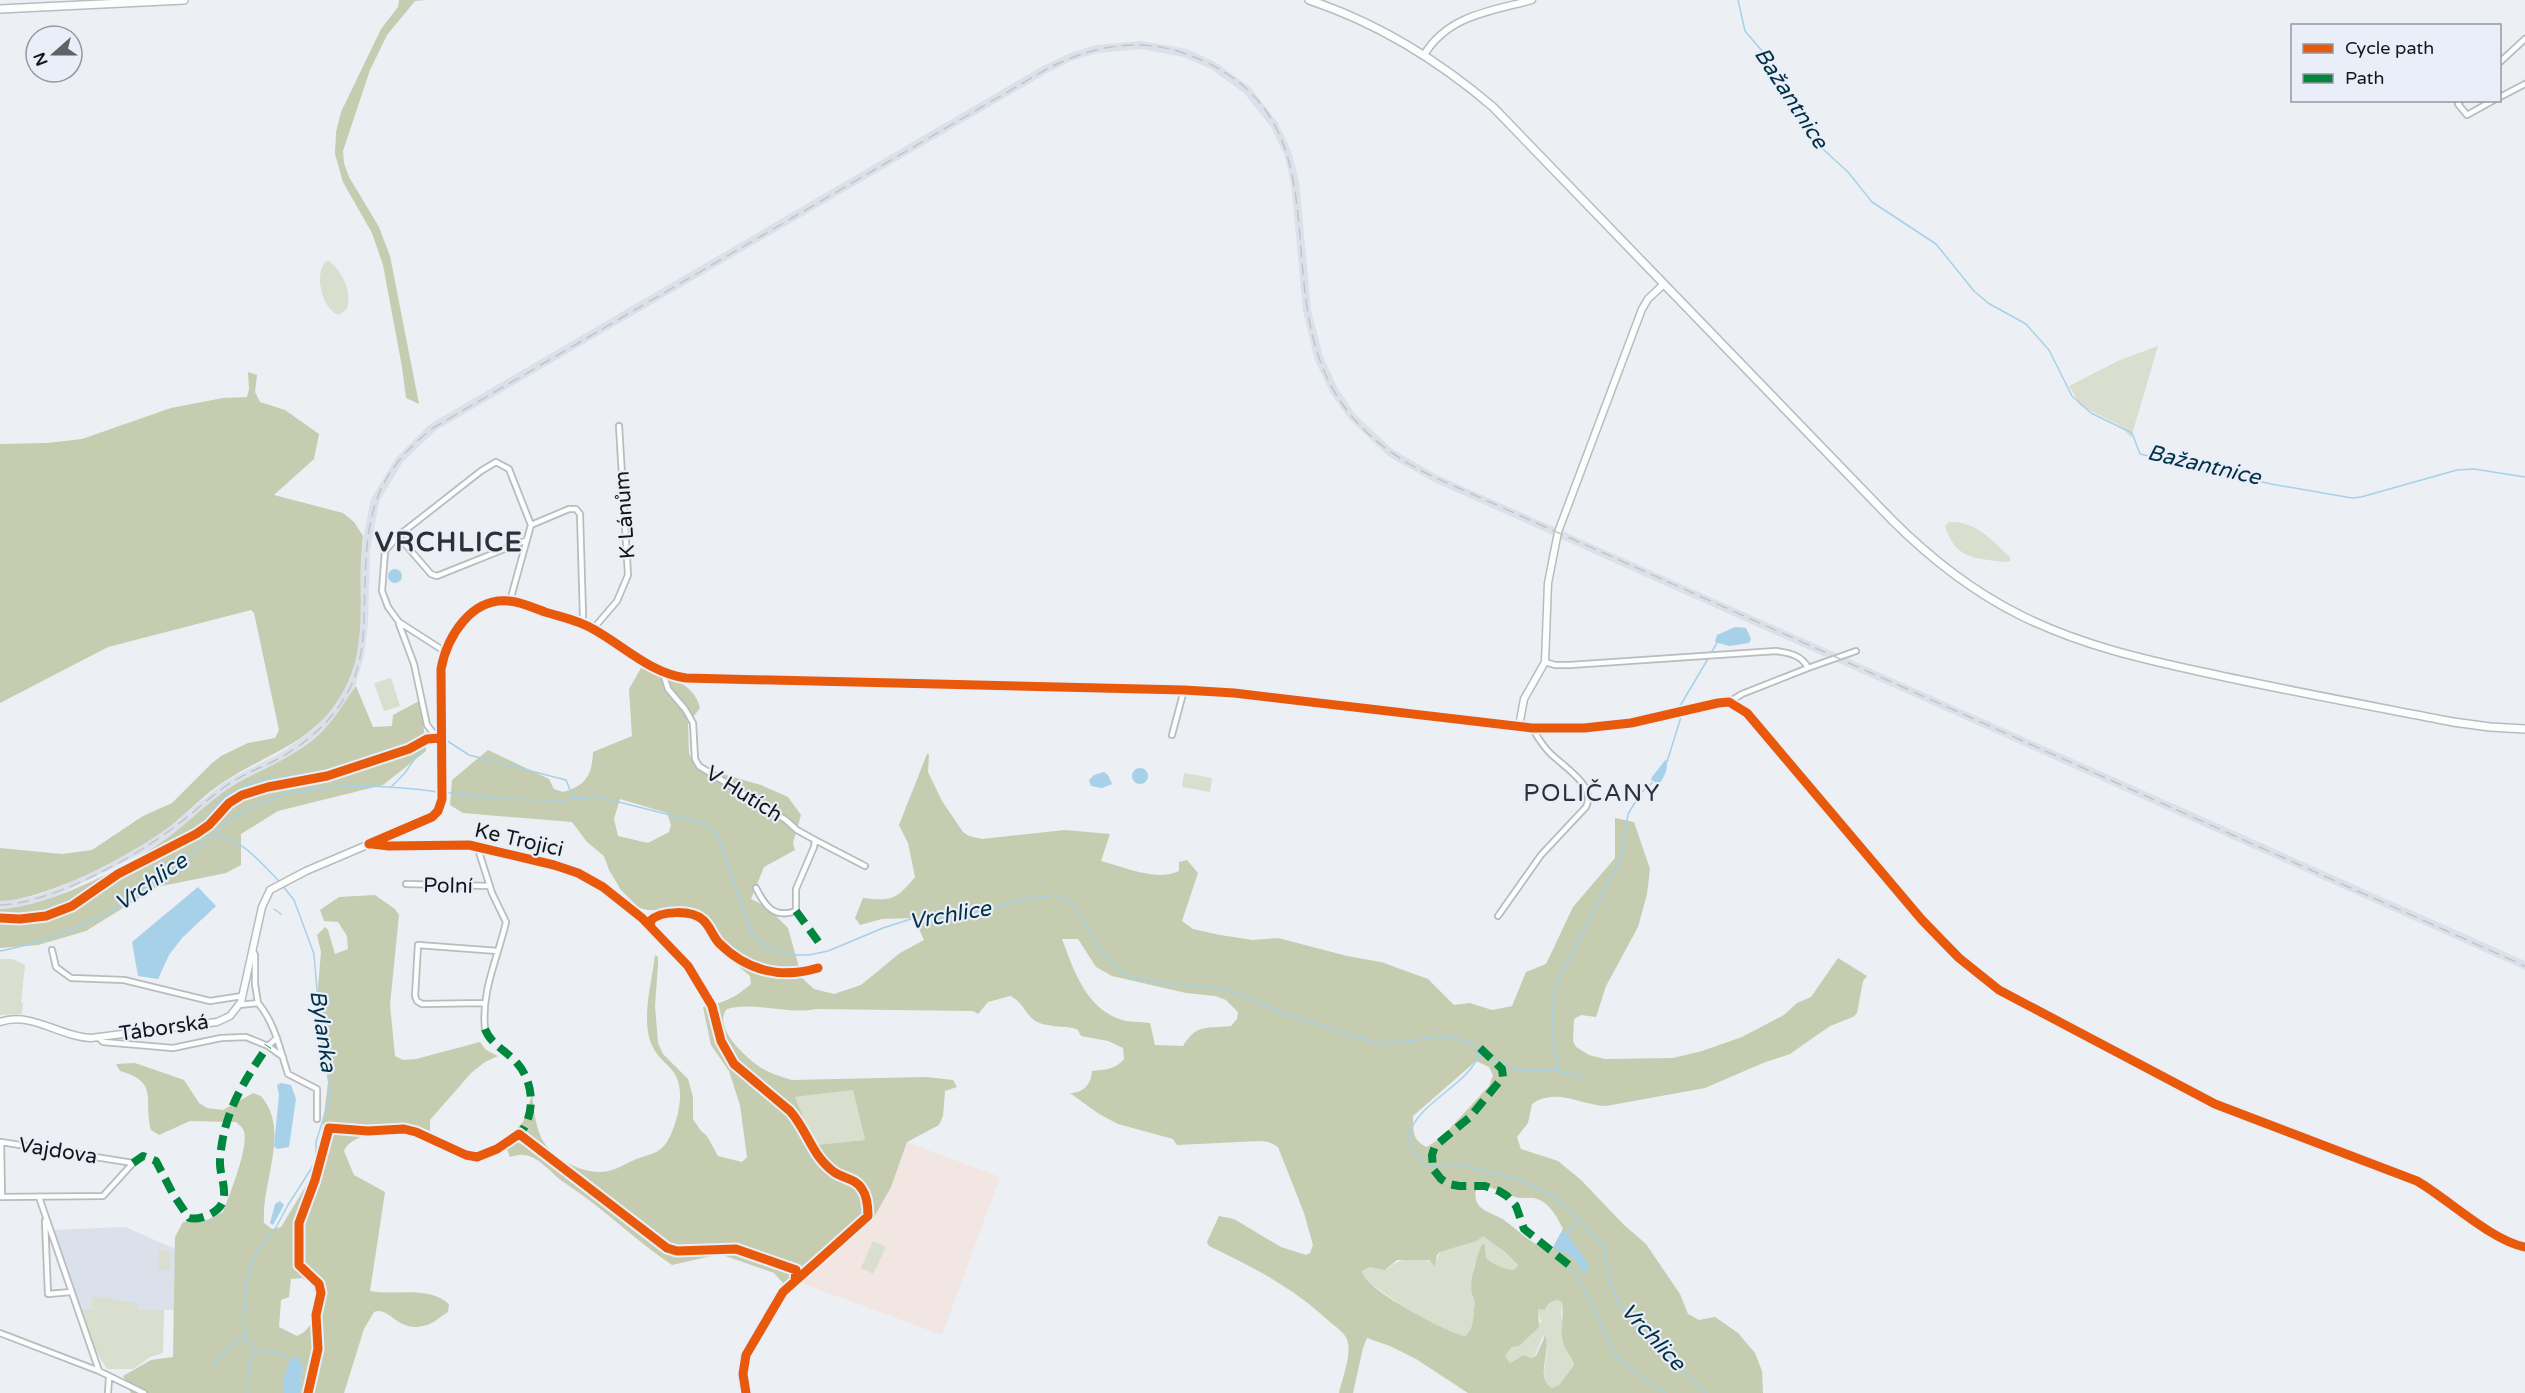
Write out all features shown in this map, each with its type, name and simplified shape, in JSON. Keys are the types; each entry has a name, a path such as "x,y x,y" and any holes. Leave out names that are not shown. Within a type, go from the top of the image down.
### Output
{"main road":[{"path":"0,9 184,0"},
{"path":"1309,0 1366,22 1424,54 1464,83 1498,112 1908,535 1958,577 2019,615 2090,645 2146,660 2453,722 2525,729"}],"street":[{"path":"1424,54 1445,30 1466,17 1532,0"},
{"path":"2501,60 2525,39"},
{"path":"2501,97 2525,84"},
{"path":"2460,102 2458,104 2467,115 2490,102"},
{"path":"1519,726 1524,699 1545,662 1548,583 1558,532 1642,309 1648,299 1665,284"},
{"name":"K Lánům","path":"592,629 617,602 628,575 619,426"},
{"path":"440,734 434,734 427,725 414,663 399,622 388,607 382,591 385,552 398,536 481,471 496,462 509,469 531,525 510,601"},
{"path":"531,525 569,509 576,509 580,514 583,616 580,623"},
{"path":"398,536 431,574 437,576 528,540"},
{"path":"258,1003 239,1005 265,898 284,882 432,817 438,811 442,799 440,734 441,669 444,651 465,618 474,610 495,602 510,601 580,623 663,674 686,678 1184,690 1234,693 1532,728 1584,728 1631,723 1729,702 1742,694 1856,651"},
{"path":"399,622 444,651"},
{"path":"1545,662 1555,665 1776,651 1798,656 1805,661 1808,668"},
{"name":"V Hutích","path":"663,674 668,689 685,709 693,723 695,759 699,766 786,820 797,830 865,866"},
{"path":"1172,735 1184,690"},
{"path":"1729,702 1747,713 1922,920 1959,958 1999,990 2215,1104 2417,1181 2502,1239 2525,1247"},
{"path":"1498,916 1537,860 1589,801 1588,793 1580,780 1547,750 1532,728"},
{"path":"756,888 763,902 772,912 783,914 796,911 796,889 815,840"},
{"name":"Ke Trojici","path":"369,844 469,845 578,873 603,887 642,918 688,966 712,1006"},
{"path":"478,849 490,886 506,919 484,1003 485,1029"},
{"name":"Polní","path":"406,884 490,886"},
{"path":"484,1003 422,1004 417,1001 414,996 418,945 498,951"},
{"path":"52,950 56,968 71,978 124,981 210,1001 242,996"},
{"path":"253,951 258,1003 277,1038 288,1074 317,1089 317,1119"},
{"name":"Táborská","path":"0,1022 22,1018 77,1036 98,1037 212,1023 230,1016 239,1005"},
{"path":"98,1037 103,1042 173,1048 221,1038 246,1037 268,1046 283,1058"},
{"path":"268,1046 277,1038"},
{"name":"Vajdova","path":"1,1197 1,1142 133,1163 104,1196 39,1197"},
{"path":"1,1197 39,1197 99,1371"},
{"path":"45,1215 48,1294 71,1292"},
{"path":"0,1333 99,1371 144,1393"},
{"path":"108,1393 110,1378"}],"shaded area":[{"path":"1141,41 1187,49 1215,62 1250,87 1278,123 1291,151 1299,181 1311,310 1323,357 1337,387 1355,414 1392,449 1435,474 2525,961 2525,970 1432,481 1388,456 1349,419 1330,392 1315,360 1303,311 1291,182 1284,154 1271,127 1244,93 1211,69 1184,57 1141,49 1097,53 1071,61 1047,73 435,431 402,463 379,502 370,550 368,624 364,656 355,687 330,724 298,751 218,796 172,835 146,851 50,899 23,907 0,909 0,901 35,896 60,887 142,844 167,828 226,781 282,752 315,728 340,696 353,669 360,624 361,549 371,499 396,458 430,424 1043,66 1068,54 1096,45"},
{"path":"907,1142 1000,1177 942,1335 801,1283 873,1219 891,1187"},
{"path":"125,1227 175,1249 174,1310 81,1310 57,1251 52,1230"}],"green space":[{"path":"399,0 426,0 415,1 387,35 370,70 343,151 349,177 379,227 390,256 419,404 406,398 383,265 372,233 343,182 335,154 336,132 341,112 381,29 398,7"},
{"path":"329,261 342,277 347,289 347,309 339,315 328,306 320,283 322,268 325,262"},
{"path":"2158,346 2131,438 2121,426 2081,406 2069,386 2120,360"},
{"path":"248,372 257,375 255,392 260,402 285,410 319,434 314,459 274,495 343,513 354,522 363,536 360,630 354,666 347,684 336,704 309,732 294,743 225,781 169,827 133,851 88,874 41,893 0,901 0,848 62,854 92,850 143,816 172,803 221,756 248,743 275,738 279,730 254,613 251,610 108,647 0,703 0,444 47,443 82,439 171,408 223,398 247,397"},
{"path":"1949,522 1976,528 2010,557 2010,561 1975,558 1960,551 1949,537 1945,526"},
{"path":"641,668 668,677 685,686 697,699 700,708 688,724 689,753 695,766 761,785 788,797 801,815 793,843 795,850 764,867 751,899 767,907 788,928 802,978 814,989 834,994 861,985 900,953 924,940 914,918 882,919 860,925 855,918 863,898 887,899 898,895 915,877 908,843 899,825 927,754 929,754 928,772 942,801 963,832 969,836 982,839 1065,830 1110,834 1101,861 1160,875 1179,871 1179,862 1187,860 1198,873 1182,921 1193,929 1253,940 1278,938 1347,956 1381,962 1428,979 1454,1005 1470,1003 1492,1010 1512,1006 1526,972 1546,964 1573,907 1615,858 1615,818 1634,822 1650,869 1647,894 1638,927 1606,986 1596,1017 1581,1015 1574,1019 1573,1041 1576,1047 1589,1055 1605,1059 1673,1058 1702,1051 1742,1037 1784,1015 1797,1003 1811,997 1838,958 1867,976 1863,981 1857,1013 1853,1017 1830,1026 1790,1054 1705,1088 1606,1106 1559,1097 1541,1099 1532,1104 1528,1123 1517,1137 1521,1149 1558,1161 1581,1180 1624,1225 1646,1244 1680,1294 1688,1314 1699,1320 1715,1317 1738,1333 1755,1353 1762,1371 1763,1393 1468,1393 1416,1359 1367,1338 1353,1393 1339,1393 1349,1349 1344,1334 1302,1299 1257,1270 1209,1246 1207,1242 1219,1216 1234,1219 1281,1247 1306,1255 1310,1253 1313,1245 1304,1213 1278,1147 1269,1142 1260,1141 1177,1145 1173,1139 1118,1124 1099,1114 1070,1093 1086,1087 1092,1071 1110,1068 1121,1062 1124,1059 1123,1048 1108,1041 1081,1036 1078,1030 1073,1028 1038,1022 1010,996 988,1002 978,1014 973,1011 794,1010 749,1006 727,1009 723,1017 724,1025 734,1044 758,1066 778,1076 792,1080 926,1077 953,1080 957,1087 945,1091 943,1116 939,1125 907,1142 891,1187 873,1219 801,1283 783,1283 774,1273 720,1254 672,1265 560,1180 536,1159 522,1155 510,1157 504,1141 523,1122 532,1095 537,1126 544,1143 557,1156 573,1166 591,1171 609,1171 657,1152 665,1145 677,1117 680,1092 672,1070 655,1052 647,1027 647,1006 655,955 658,957 655,1006 658,1043 663,1054 688,1079 693,1097 693,1119 707,1136 718,1156 742,1162 747,1157 740,1105 729,1071 711,1045 703,1007 723,1002 740,993 751,984 750,976 718,949 712,933 689,910 639,908 621,890 604,856 587,842 572,822 463,813 450,805 452,780 488,750 549,779 554,789 563,792 582,783 589,773 593,752 632,736 629,689","holes":["620,799 667,813 671,825 669,832 648,843 618,836 614,819","1062,939 1078,939 1096,967 1112,976 1186,993 1215,996 1226,1000 1238,1012 1237,1019 1231,1026 1198,1030 1183,1046 1155,1045 1150,1023 1126,1021 1101,1009 1084,989","1476,1061 1489,1067 1493,1075 1489,1086 1442,1137 1427,1147 1418,1142 1413,1130 1413,1116","853,1090 865,1140 815,1145 795,1097","1488,1187 1515,1197 1534,1198 1544,1202 1552,1210 1563,1229 1552,1250 1531,1241 1504,1220 1483,1209 1479,1206 1475,1196 1476,1189","1483,1236 1518,1265 1514,1270 1495,1264 1486,1258 1485,1244 1481,1246 1471,1289 1475,1302 1473,1320 1465,1336 1441,1327 1389,1298 1365,1278 1362,1271 1370,1267 1385,1270 1397,1260 1429,1260 1435,1266 1437,1255 1440,1252 1477,1241","1557,1300 1562,1302 1563,1342 1574,1365 1559,1385 1552,1388 1544,1377 1547,1350 1545,1336 1536,1356 1532,1358 1524,1355 1510,1363 1505,1356 1512,1347 1519,1346 1539,1327 1538,1309 1545,1310 1549,1303"]},
{"path":"391,678 400,706 384,711 374,683"},
{"path":"356,686 373,727 392,726 393,715 421,700 426,751 383,785 278,811 241,834 241,865 226,873 157,887 86,931 38,945 0,948 0,909 43,901 91,882 137,858 174,833 231,787 307,744 323,731"},
{"path":"1184,773 1212,778 1210,792 1182,787"},
{"path":"375,895 395,909 399,915 390,1005 395,1056 403,1060 416,1059 480,1042 486,1050 498,1056 485,1062 471,1073 430,1120 430,1131 370,1134 350,1143 344,1151 354,1175 385,1192 370,1291 431,1295 449,1304 448,1312 430,1324 414,1327 400,1323 385,1312 374,1312 364,1329 344,1393 300,1393 303,1368 284,1386 284,1393 131,1393 123,1376 151,1360 173,1357 175,1237 183,1222 207,1220 223,1212 242,1157 245,1136 243,1129 236,1122 190,1121 159,1135 151,1130 148,1093 145,1087 132,1075 120,1071 116,1064 135,1063 184,1080 199,1103 207,1108 223,1110 253,1093 261,1096 270,1110 274,1125 273,1157 266,1191 264,1223 272,1229 281,1227 315,1171 321,1140 328,1082 316,1011 321,952 317,935 325,927 335,954 348,949 347,936 338,922 324,921 320,910 339,897","holes":["302,1278 312,1284 315,1306 309,1327 297,1336 279,1327 281,1300 289,1297 291,1279"]},
{"path":"0,959 12,959 25,965 22,1014 0,1015"},
{"path":"853,1090 865,1140 815,1145 795,1097"},
{"path":"1487,1236 1518,1265 1514,1270 1510,1270 1492,1262 1486,1258 1486,1246 1474,1266 1473,1320 1465,1336 1451,1333 1424,1320 1363,1278 1362,1271 1370,1267 1387,1269 1404,1260 1416,1258 1435,1264 1440,1252 1477,1241"},
{"path":"873,1241 886,1247 873,1274 861,1268"},
{"path":"159,1250 170,1251 170,1270 158,1270"},
{"path":"92,1297 138,1304 138,1310 164,1310 163,1353 150,1357 133,1369 107,1369 93,1346 81,1310 110,1308 92,1308"},
{"path":"1557,1300 1562,1302 1561,1315 1567,1351 1574,1365 1559,1385 1552,1388 1544,1376 1547,1349 1543,1336 1534,1358 1524,1355 1510,1363 1505,1356 1541,1321 1537,1310 1541,1308 1546,1310 1549,1303"}],"water":[{"path":"395,569 400,571 402,576 400,581 395,583 390,581 388,576 390,571"},
{"path":"1735,627 1746,628 1751,639 1749,643 1729,646 1715,642 1717,635"},
{"path":"1666,759 1666,773 1659,784 1651,780"},
{"path":"1140,768 1146,770 1148,776 1146,782 1140,784 1134,782 1132,776 1134,770"},
{"path":"1104,772 1112,784 1102,788 1091,786 1089,780 1094,775"},
{"path":"198,887 216,906 182,938 169,955 158,979 138,976 132,942"},
{"path":"281,1083 291,1085 296,1099 289,1147 277,1149 274,1146 279,1095 277,1085"},
{"path":"280,1201 284,1205 273,1225 270,1223 275,1204"},
{"path":"1563,1229 1589,1265 1585,1273 1575,1259 1553,1247"},
{"path":"298,1356 303,1368 300,1393 284,1393 284,1379 290,1360"}],"waterway":[{"name":"Bažantnice","path":"1738,0 1745,31 1775,66 1800,119 1813,140 1848,172 1872,202 1936,244 1974,291 1988,303 2026,324 2049,350 2072,396 2091,413 2132,433 2140,454 2271,484 2352,498 2457,470 2474,469 2525,477"},
{"path":"1711,653 1717,643"},
{"path":"1680,706 1709,657"},
{"path":"1667,762 1681,717"},
{"path":"446,740 469,755 566,780 573,797"},
{"path":"0,917 22,918 46,915 78,899 107,876 181,839 202,823 225,797 253,782 324,771 391,748 412,746"},
{"path":"391,787 404,774 424,746"},
{"path":"1497,1061 1517,1070 1559,1071 1553,1028 1556,985 1621,858 1628,814 1641,793 1652,783"},
{"name":"Bylanka","path":"0,951 69,930 139,896 176,869 235,817 258,804 301,791 347,786 394,787 439,792"},
{"name":"Vrchlice","path":"444,792 498,799 561,800 599,797 698,822 709,827 718,837 751,931 765,946 778,951 809,955 828,951 914,918 968,915 1022,900 1055,895 1073,903 1098,947 1122,972 1133,978 1174,985 1221,988 1262,1003 1274,1010 1369,1041 1385,1044 1446,1036 1475,1044 1479,1054 1471,1068 1417,1120 1410,1133 1412,1149 1425,1166 1461,1165 1521,1180 1554,1198 1579,1218 1604,1247 1612,1289 1620,1304 1635,1324 1706,1393"},
{"name":"Bylanka","path":"211,835 231,840 249,851 279,881"},
{"name":"Bylanka","path":"247,1393 249,1363 254,1357 253,1349 245,1336 243,1323 248,1274 257,1250 275,1229 316,1161 316,1142 331,1094 320,1026 314,954 294,900 282,885"},
{"path":"274,909 281,914"},
{"path":"1479,1054 1495,1061"},
{"path":"1559,1071 1586,1078"},
{"path":"1567,1235 1578,1219"},
{"path":"1559,1249 1557,1252 1574,1272 1617,1358 1665,1393"},
{"path":"213,1366 227,1349 245,1336"},
{"path":"253,1349 285,1354 289,1360"}],"railway":[{"path":"0,905 42,897 65,889 111,867 169,831 231,782 295,749 327,721 344,699 360,660 368,534 373,511 381,490 393,469 410,448 433,428 1045,70 1097,50 1134,45 1171,49 1189,55 1236,80 1267,113 1286,151 1295,193 1311,329 1325,373 1344,407 1356,422 1400,458 1434,477 2525,966"}],"marked path":[{"path":"796,911 820,944"},
{"path":"485,1029 495,1043 523,1071 530,1090 528,1120 517,1137"},
{"path":"133,1163 143,1156 156,1161 173,1194 189,1218 204,1217 218,1209 224,1196 220,1160 225,1128 236,1099 268,1046"},
{"path":"1480,1048 1502,1069 1503,1077 1470,1117 1435,1146 1432,1155 1433,1169 1441,1179 1449,1184 1485,1186 1507,1196 1516,1206 1524,1229 1574,1269"}],"cycle path":[{"path":"369,844 432,817 438,811 442,799 441,669 444,657 455,632 472,612 495,601 518,603 581,623 649,665 686,678 1184,690 1234,693 1532,728 1584,728 1631,723 1729,702 1747,713 1922,920 1959,958 1999,990 2215,1104 2417,1181 2484,1228 2499,1237 2525,1247"},
{"path":"0,918 20,919 46,916 72,906 118,874 196,834 209,825 229,803 242,795 268,787 327,776 409,749 427,739 440,738"},
{"path":"372,844 389,846 469,845 554,865 578,873 603,887 642,918 688,966 712,1006 721,1041 734,1064 790,1111 826,1165 862,1189 868,1216 783,1292 746,1355 743,1374 746,1393"},
{"path":"651,927 650,921 661,915 692,914 708,925 717,941 730,953 753,966 791,973 818,968"},
{"path":"308,1393 318,1349 316,1315 321,1293 319,1284 299,1265 299,1223 315,1180 329,1128 368,1131 404,1129 416,1132 466,1155 477,1157 497,1149 519,1134 667,1248 677,1251 736,1249 796,1270 795,1281"}],"district":[{"name":"VRCHLICE","path":"449,542"},
{"name":"POLIČANY","path":"1592,793"}]}
